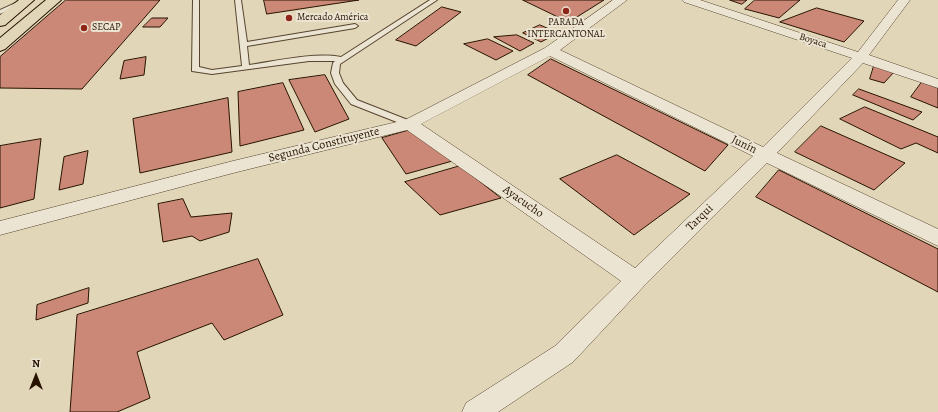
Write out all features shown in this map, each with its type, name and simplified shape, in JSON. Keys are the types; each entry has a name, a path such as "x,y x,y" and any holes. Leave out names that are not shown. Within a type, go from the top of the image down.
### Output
{"main road":[{"path":"0,22 27,0"},
{"path":"0,46 54,0"}],"street":[{"name":"Segunda Constituyente","path":"0,228 226,169 410,124 550,51 621,0"},
{"name":"Boyaca","path":"688,0 862,57 938,84"},
{"name":"Tarqui","path":"474,412 564,354 636,280 765,155 862,57 904,0"},
{"name":"Junín","path":"550,51 938,238"},
{"name":"Ayacucho","path":"410,124 636,280"}],"lane":[{"path":"0,12 27,0"},
{"path":"196,0 195,69 212,72 309,59 334,58 342,60"},
{"path":"238,0 246,67"},
{"path":"410,124 354,102 340,84 335,73 337,63 434,0"},
{"path":"243,46 354,26"}],"building":[{"name":"SECAP","path":"66,0 160,0 82,89 0,88 0,57"},
{"path":"264,0 359,0 267,14"},
{"name":"PARADA INTERCANTONAL","path":"523,0 604,0 569,22"},
{"path":"730,0 747,0 742,4"},
{"path":"755,0 800,0 779,18 745,9"},
{"path":"442,7 461,12 416,46 396,40"},
{"path":"817,8 864,21 844,42 780,22"},
{"path":"152,18 168,18 160,27 143,27"},
{"path":"540,25 558,33 541,42 523,33"},
{"path":"517,35 534,43 520,51 494,37"},
{"path":"488,39 513,51 496,60 464,44"},
{"path":"146,57 144,75 120,79 124,61"},
{"path":"551,59 728,145 705,171 528,75"},
{"path":"874,66 894,72 884,83 870,79"},
{"path":"325,75 349,119 315,132 289,80"},
{"path":"922,82 938,88 938,108 911,97"},
{"path":"283,83 304,130 240,146 238,92"},
{"path":"859,89 922,112 913,120 853,95"},
{"path":"228,98 232,152 140,173 133,119"},
{"path":"865,107 938,137 938,153 916,143 901,149 840,119"},
{"path":"821,126 905,163 874,190 795,152"},
{"path":"410,130 456,160 406,174 382,138"},
{"path":"41,139 34,199 0,208 0,146"},
{"path":"88,151 83,184 59,190 64,157"},
{"path":"617,155 690,194 634,235 560,179"},
{"path":"460,166 501,198 440,215 405,182"},
{"path":"779,170 938,249 938,292 756,197"},
{"path":"183,199 191,217 232,213 229,232 200,241 192,236 163,242 158,204"},
{"path":"258,259 283,315 224,340 212,323 137,352 150,398 117,412 70,412 77,315"},
{"path":"89,288 88,303 36,320 37,305"}],"place":[{"name":"PARADA INTERCANTONAL","path":"566,11"},
{"name":"Mercado América","path":"289,18"},
{"name":"SECAP","path":"84,28"}]}
